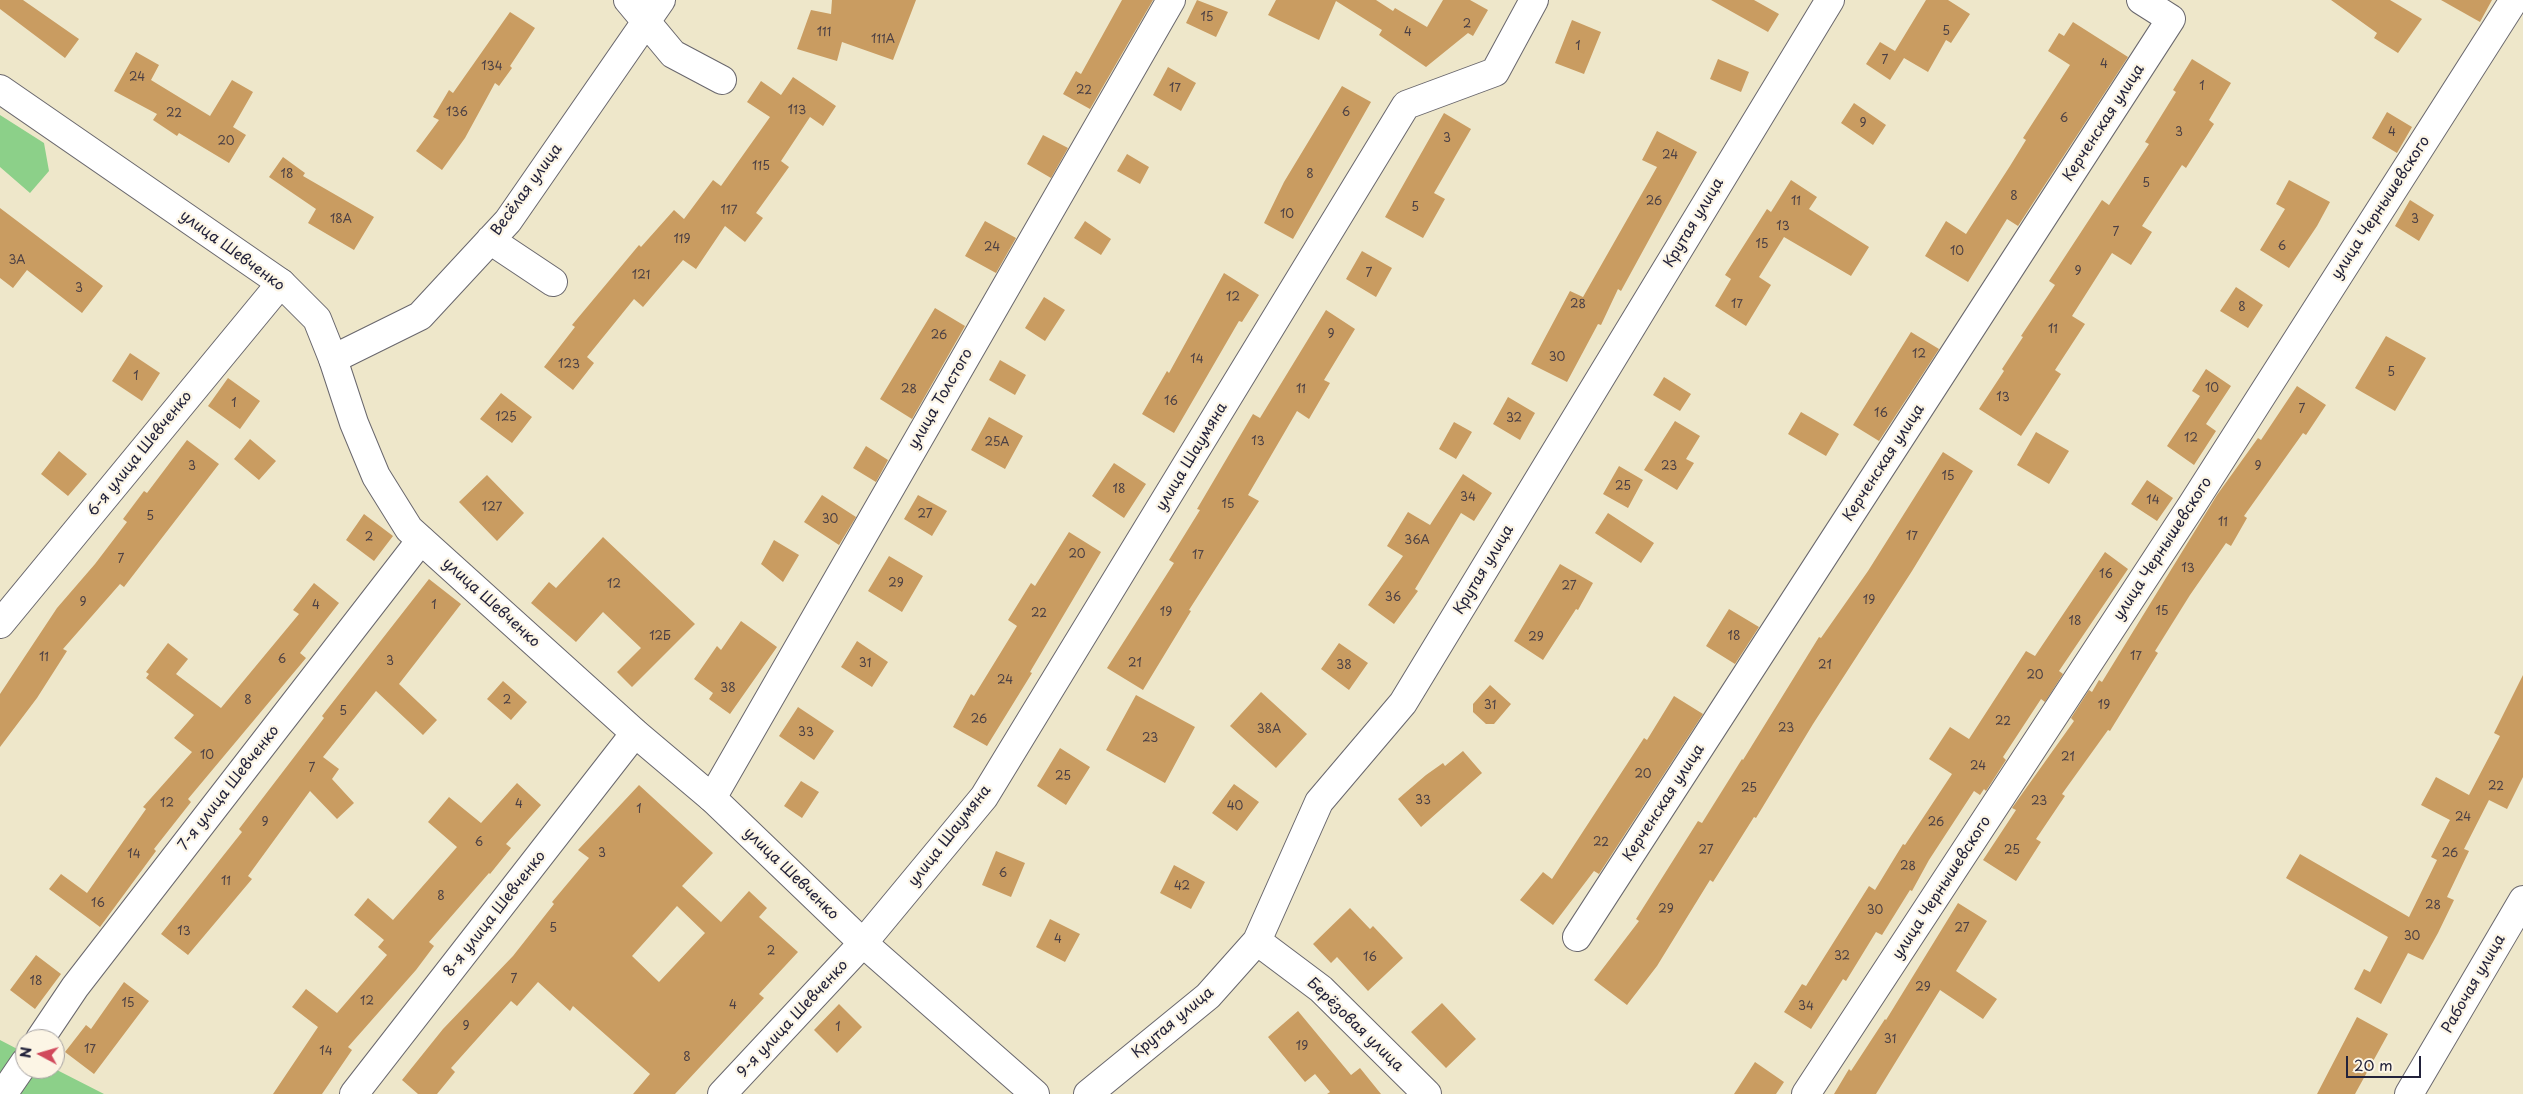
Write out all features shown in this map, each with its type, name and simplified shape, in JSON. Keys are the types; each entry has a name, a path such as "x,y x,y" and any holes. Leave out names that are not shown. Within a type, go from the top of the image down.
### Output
{"street":[{"path":"628,0 653,10 673,54 722,80"},
{"name":"улица Толстого","path":"712,798 1171,0"},
{"name":"улица Шаумяна","path":"863,943 984,797 1406,105 1495,72 1534,0"},
{"name":"Крутая улица","path":"1088,1094 1208,996 1257,940 1319,802 1403,703 1830,0"},
{"name":"Керченская улица","path":"1577,938 2171,19 2141,0"},
{"name":"улица Чернышевского","path":"1806,1094 2192,504 2514,0"},
{"name":"Весёлая улица","path":"333,359 420,316 508,221 653,10"},
{"name":"улица Шевченко","path":"0,89 281,283 317,319 333,359 354,423 376,476 409,529 635,734 712,798 863,943 1035,1094"},
{"path":"490,240 554,282"},
{"name":"6-я улица Шевченко","path":"0,624 281,283"},
{"name":"7-я улица Шевченко","path":"47,1029 75,987 421,540"},
{"name":"8-я улица Шевченко","path":"354,1094 635,734"},
{"name":"Рабочая улица","path":"2409,1094 2523,900"},
{"name":"Берёзовая улица","path":"1257,940 1321,989 1427,1094"},
{"name":"9-я улица Шевченко","path":"722,1094 863,943"},
{"path":"3,1094 15,1077"}],"green space":[{"path":"0,115 44,143 49,171 30,193 0,167"},
{"path":"0,1040 15,1048 15,1079 65,1079 65,1074 104,1094 0,1094"}],"building":[{"path":"0,0 23,0 79,39 65,58 0,9"},
{"path":"832,0 916,0 893,60 842,42 837,61 797,49 811,10 831,14"},
{"path":"1122,0 1153,0 1090,109 1063,94 1076,71 1081,74"},
{"path":"1197,0 1228,12 1216,37 1186,23"},
{"path":"1276,0 1376,0 1393,11 1395,8 1427,27 1443,0 1470,0 1488,10 1473,36 1468,33 1426,67 1379,35 1382,30 1336,1 1319,40 1268,15"},
{"path":"1711,0 1754,0 1779,14 1768,32"},
{"path":"1926,0 1948,0 1970,14 1951,43 1946,40 1928,72 1904,58 1890,80 1866,64 1880,42 1895,51"},
{"path":"2331,0 2390,0 2422,19 2398,53 2374,38 2377,33"},
{"path":"2441,0 2492,0 2480,22"},
{"path":"510,12 535,28 510,66 512,68 499,86 495,83 465,138 442,170 416,151 439,120 433,117 449,90 453,93"},
{"path":"1572,20 1601,32 1584,74 1555,63"},
{"path":"2073,22 2128,57 2018,226 2007,219 1968,282 1925,256 1946,221 1966,234 2010,166 2026,140 2023,138 2070,65 2048,51 2059,33 2064,36"},
{"path":"136,52 159,65 151,80 210,116 232,80 253,92 233,127 246,135 229,163 179,133 177,136 153,120 157,114 114,91"},
{"path":"1718,59 1749,72 1741,92 1710,79"},
{"path":"2192,59 2231,83 2209,120 2214,124 2186,168 2182,165 2142,226 2152,232 2131,265 2112,253 2072,316 2085,324 2055,370 2061,374 2021,436 1979,409 2004,371 2002,369 2023,337 2021,336 2055,285 2049,281 2102,200 2109,205 2149,144 2145,142 2176,92 2173,90"},
{"path":"1168,67 1196,83 1181,111 1153,95"},
{"path":"793,77 836,106 823,126 810,117 781,161 789,167 756,213 763,218 745,242 725,226 696,269 683,260 643,307 634,299 587,357 594,363 573,390 544,367 575,327 572,325 639,245 641,247 674,210 684,219 713,180 721,186 770,117 747,102 761,81 781,95"},
{"path":"1342,86 1371,102 1293,239 1264,223 1284,182"},
{"path":"1854,103 1886,125 1873,145 1841,123"},
{"path":"2387,112 2412,127 2397,153 2372,138"},
{"path":"1444,113 1471,129 1434,193 1445,199 1423,238 1385,217"},
{"path":"1657,131 1697,152 1621,291 1618,289 1601,325 1598,324 1567,382 1531,364 1570,291 1583,297 1657,167 1642,160"},
{"path":"1043,135 1068,148 1051,178 1027,164"},
{"path":"1127,154 1149,167 1140,184 1117,171"},
{"path":"283,157 305,173 303,176 374,217 354,250 308,223 316,209 269,177"},
{"path":"1791,180 1817,197 1809,209 1869,247 1851,276 1784,237 1759,277 1771,285 1746,326 1715,306 1731,279 1725,275 1767,209 1771,212"},
{"path":"2289,180 2330,202 2317,226 2289,268 2260,250 2285,209 2276,204"},
{"path":"2410,200 2434,215 2419,241 2395,226"},
{"path":"0,208 103,286 82,313 27,270 13,288 0,278"},
{"path":"985,221 1016,238 996,273 965,256"},
{"path":"1085,221 1111,239 1101,255 1074,238"},
{"path":"1362,251 1392,268 1376,297 1346,279"},
{"path":"1224,273 1259,295 1242,322 1239,321 1174,433 1142,414 1167,371 1169,373"},
{"path":"2236,287 2263,305 2248,328 2220,311"},
{"path":"1044,297 1065,310 1045,341 1025,328"},
{"path":"935,308 965,326 912,419 880,399"},
{"path":"1326,310 1355,329 1324,380 1330,383 1309,419 1297,411 1248,495 1259,501 1189,610 1191,611 1143,690 1107,668 1174,563 1169,560 1200,510 1197,509 1253,414 1260,418"},
{"path":"1911,332 1939,349 1879,441 1853,425"},
{"path":"2386,336 2426,358 2395,411 2355,388"},
{"path":"130,353 160,373 142,401 112,381"},
{"path":"1000,360 1026,375 1015,395 989,380"},
{"path":"2206,369 2231,386 2206,424 2216,431 2194,465 2167,446 2200,396 2192,391"},
{"path":"1664,377 1691,394 1680,411 1653,395"},
{"path":"228,378 260,401 240,429 208,406"},
{"path":"2297,386 2326,405 2306,435 2303,433 2244,516 2247,518 2231,546 2226,543 2190,595 2155,651 2158,653 2110,731 2108,730 2062,794 2065,796 2036,839 2041,842 2016,881 1983,860 2016,810 2012,808 2074,721 2071,718 2089,690 2092,692 2099,680 2102,682 2217,495 2258,438 2261,440"},
{"path":"501,393 532,417 512,443 480,419"},
{"path":"1508,397 1535,413 1520,440 1493,424"},
{"path":"1801,412 1839,434 1826,456 1788,434"},
{"path":"989,417 1023,436 1005,469 971,450"},
{"path":"1675,421 1700,436 1686,459 1694,463 1677,490 1644,470"},
{"path":"1454,422 1472,432 1456,459 1439,449"},
{"path":"2036,432 2069,451 2049,484 2017,465"},
{"path":"250,439 276,461 259,480 234,459"},
{"path":"187,440 219,464 124,587 120,584 63,649 67,651 37,698 0,747 0,694 57,608 95,564 127,522 123,519 144,491 147,493"},
{"path":"866,446 888,460 876,482 853,468"},
{"path":"59,451 87,474 68,496 41,474"},
{"path":"1943,452 1973,471 1912,571 1813,724 1756,818 1754,817 1713,882 1710,880 1657,966 1627,1005 1594,980 1639,921 1636,919 1698,821 1702,823 1819,637 1821,638 1868,571"},
{"path":"1114,463 1146,484 1124,518 1092,496"},
{"path":"1619,466 1643,480 1628,508 1603,494"},
{"path":"1463,474 1492,493 1474,521 1461,513 1415,589 1418,591 1394,624 1368,605 1403,556 1387,546 1408,512 1430,525"},
{"path":"487,475 524,513 497,541 459,502"},
{"path":"2147,480 2173,498 2157,521 2131,504"},
{"path":"822,495 856,517 839,545 804,522"},
{"path":"918,495 947,511 932,536 904,519"},
{"path":"1608,513 1654,543 1641,563 1595,533"},
{"path":"364,514 393,536 374,561 346,540"},
{"path":"1069,532 1101,552 1030,672 1032,673 987,746 953,727 971,694 974,696 1017,626 1008,620 1031,583 1035,586"},
{"path":"603,537 695,624 632,687 617,672 641,648 603,612 576,642 531,603 549,582 556,588"},
{"path":"774,540 799,555 783,582 761,564"},
{"path":"2105,552 2128,569 2059,671 2063,674 2045,702 2041,699 2003,757 2006,760 1986,791 1984,789 1980,795 1974,791 1929,860 1912,891 1910,890 1882,935 1876,932 1846,981 1843,979 1811,1029 1784,1012 1802,984 1806,986 1869,886 1875,890 1903,844 1905,845 1952,774 1929,759 1950,727 1969,739 2026,651 2035,656"},
{"path":"889,556 923,576 902,612 868,591"},
{"path":"1560,564 1593,583 1578,610 1576,609 1543,660 1514,641"},
{"path":"429,579 461,604 399,684 437,720 423,735 376,691 323,757 339,769 332,779 354,803 337,819 310,791 248,876 252,879 188,955 161,934 242,832 239,829 324,718 322,716"},
{"path":"314,583 339,603 300,653 306,658 188,799 191,802 154,849 156,851 100,927 49,889 61,874 87,893 146,809 143,807 192,752 174,738 194,715 146,678 149,674 146,672 168,643 188,659 176,674 221,708 299,614 293,610"},
{"path":"1729,609 1759,627 1735,664 1706,646"},
{"path":"741,621 777,647 730,714 709,699 713,693 694,679 717,646 721,650"},
{"path":"857,641 888,662 872,687 841,667"},
{"path":"1339,643 1368,663 1349,690 1321,669"},
{"path":"2523,675 2523,777 2507,809 2489,800 2464,849 2469,851 2447,897 2454,900 2438,933 2423,960 2408,953 2381,1004 2354,989 2364,969 2370,972 2388,937 2286,878 2300,854 2409,917 2437,860 2431,857 2450,820 2421,805 2436,777 2469,795 2500,736 2494,733"},
{"path":"503,681 527,702 511,720 487,699"},
{"path":"1490,685 1511,704 1494,724 1486,724 1473,712 1473,704"},
{"path":"1261,692 1307,734 1276,768 1230,726"},
{"path":"1136,695 1195,727 1165,783 1106,750"},
{"path":"1674,696 1703,714 1599,874 1594,871 1553,925 1520,900 1543,872 1552,879 1644,738 1647,740"},
{"path":"798,707 834,731 814,760 779,736"},
{"path":"1060,748 1090,767 1066,805 1037,786"},
{"path":"1463,751 1482,773 1421,827 1398,799 1426,775 1443,763 1445,766"},
{"path":"801,781 819,792 802,818 784,806"},
{"path":"517,783 541,805 506,844 511,848 490,874 429,942 434,946 416,970 348,1047 352,1050 322,1094 273,1094 318,1027 292,1007 306,989 337,1013 387,955 378,947 384,940 354,915 368,898 393,920 457,847 428,822 449,797 481,823"},
{"path":"1234,784 1259,802 1237,831 1212,813"},
{"path":"639,785 713,853 682,886 721,922 749,891 767,908 759,917 798,952 759,994 764,998 675,1094 633,1094 650,1074 573,1006 570,1011 538,982 517,1006 511,1001 451,1068 455,1072 437,1094 418,1094 402,1080 443,1029 513,956 554,904 552,902 589,858 578,850","holes":["677,906 705,933 659,982 632,956"]},
{"path":"996,851 1025,863 1011,897 982,885"},
{"path":"1174,865 1205,882 1191,909 1160,893"},
{"path":"1958,903 1987,921 1956,971 1997,999 1983,1019 1940,990 1876,1094 1834,1094 1849,1069 1851,1071 1886,1020"},
{"path":"1350,908 1370,929 1373,926 1403,958 1368,991 1337,957 1331,963 1313,944"},
{"path":"1050,919 1080,934 1065,962 1036,947"},
{"path":"36,955 61,974 35,1009 10,990"},
{"path":"124,982 149,1001 94,1074 65,1052 86,1025 91,1029"},
{"path":"1442,1003 1476,1039 1446,1068 1411,1032"},
{"path":"839,1004 862,1027 837,1053 814,1030"},
{"path":"1298,1011 1351,1075 1360,1068 1381,1094 1327,1094 1330,1092 1315,1074 1305,1082 1268,1037"},
{"path":"2357,1017 2388,1034 2355,1094 2317,1094"},
{"path":"1755,1062 1784,1082 1776,1094 1734,1094"}]}
